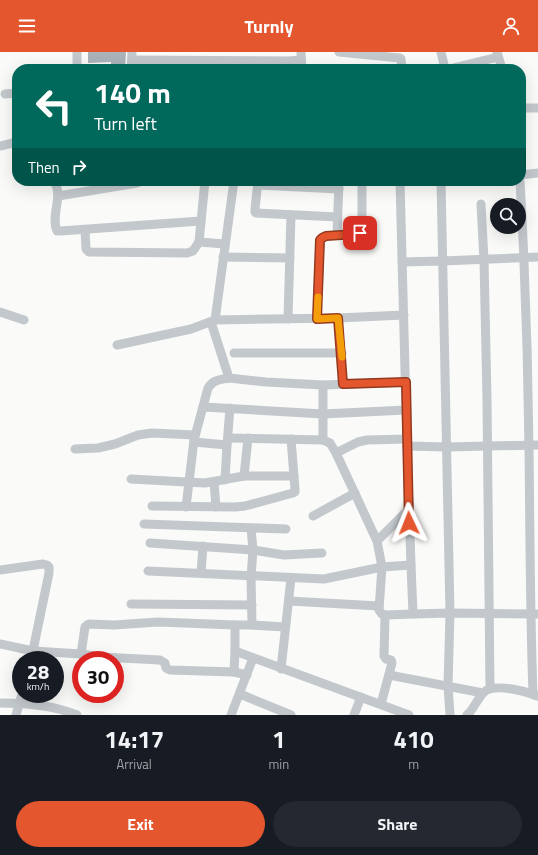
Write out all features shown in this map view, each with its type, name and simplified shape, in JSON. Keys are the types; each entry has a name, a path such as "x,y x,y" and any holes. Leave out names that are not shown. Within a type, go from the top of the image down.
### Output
{"street":[{"path":"77,52 77,64"},
{"path":"339,52 400,58 402,60 402,64"},
{"path":"441,52 444,64"},
{"path":"465,64 498,54 501,64"},
{"path":"132,60 301,60"},
{"path":"285,64 288,61"},
{"path":"5,94 12,93"},
{"path":"526,108 538,108"},
{"path":"0,146 12,143"},
{"path":"526,174 538,173"},
{"path":"56,186 58,196 55,224 57,231 60,232 201,221"},
{"path":"58,196 119,186"},
{"path":"85,230 86,249 89,252 187,253 193,251 199,242 204,186"},
{"path":"228,378 213,321 233,186"},
{"path":"258,186 255,209 256,213 337,217"},
{"path":"336,235 339,186"},
{"path":"317,319 320,240 324,237 357,234 362,231 362,186"},
{"path":"400,186 410,565 413,614"},
{"path":"441,186 450,613 448,686 450,715"},
{"path":"389,675 448,686 487,690 511,689 535,695 534,445 520,186"},
{"path":"469,715 476,702 487,690 490,613 484,260 481,204"},
{"path":"288,319 292,215"},
{"path":"199,242 225,244"},
{"path":"223,256 290,258"},
{"path":"402,262 538,257"},
{"path":"0,312 24,320"},
{"path":"117,345 192,329 213,321 317,319 404,315"},
{"path":"338,318 342,353 343,384"},
{"path":"234,353 342,353"},
{"path":"186,507 194,438 208,388 215,381 228,378 323,385 406,382"},
{"path":"323,385 323,440"},
{"path":"202,407 323,414 406,410"},
{"path":"225,480 230,408"},
{"path":"75,449 98,448 115,444 138,435 152,433 228,442 248,438 323,440 330,443 336,453 377,541 382,567 379,606 380,613 386,615 450,613 534,614"},
{"path":"244,476 248,438"},
{"path":"152,506 216,508 235,507 291,495 295,492 290,439"},
{"path":"336,453 358,442 367,440 446,447 534,445"},
{"path":"131,479 205,483 244,476 294,476"},
{"path":"214,482 216,508"},
{"path":"313,516 355,493"},
{"path":"377,541 409,509"},
{"path":"144,524 286,530"},
{"path":"251,528 253,550 251,577 252,625"},
{"path":"150,542 253,550 284,554 322,553"},
{"path":"201,573 203,546"},
{"path":"0,570 43,564 49,567 33,651"},
{"path":"148,571 324,580 382,567 410,565"},
{"path":"281,669 292,578"},
{"path":"289,601 379,606"},
{"path":"131,604 252,605"},
{"path":"381,704 392,662 384,656 386,615"},
{"path":"81,651 85,627 87,625 162,622 285,627"},
{"path":"234,672 235,625"},
{"path":"0,644 20,651"},
{"path":"235,651 409,715"},
{"path":"124,658 160,660 165,663 166,668 170,670 234,672 246,675"},
{"path":"231,715 253,658"},
{"path":"240,694 291,715"},
{"path":"354,715 361,698"},
{"path":"0,703 12,700"},
{"path":"16,715 20,703"},
{"path":"38,703 77,715"}],"building":[{"path":"88,52 126,52 125,64 111,64 111,62 88,63"}],"slow traffic":[{"path":"318,297 317,319 338,318 342,357"}],"route":[{"path":"360,233 326,236 320,240 317,319 338,318 342,353 343,384 406,382 409,523"}]}
